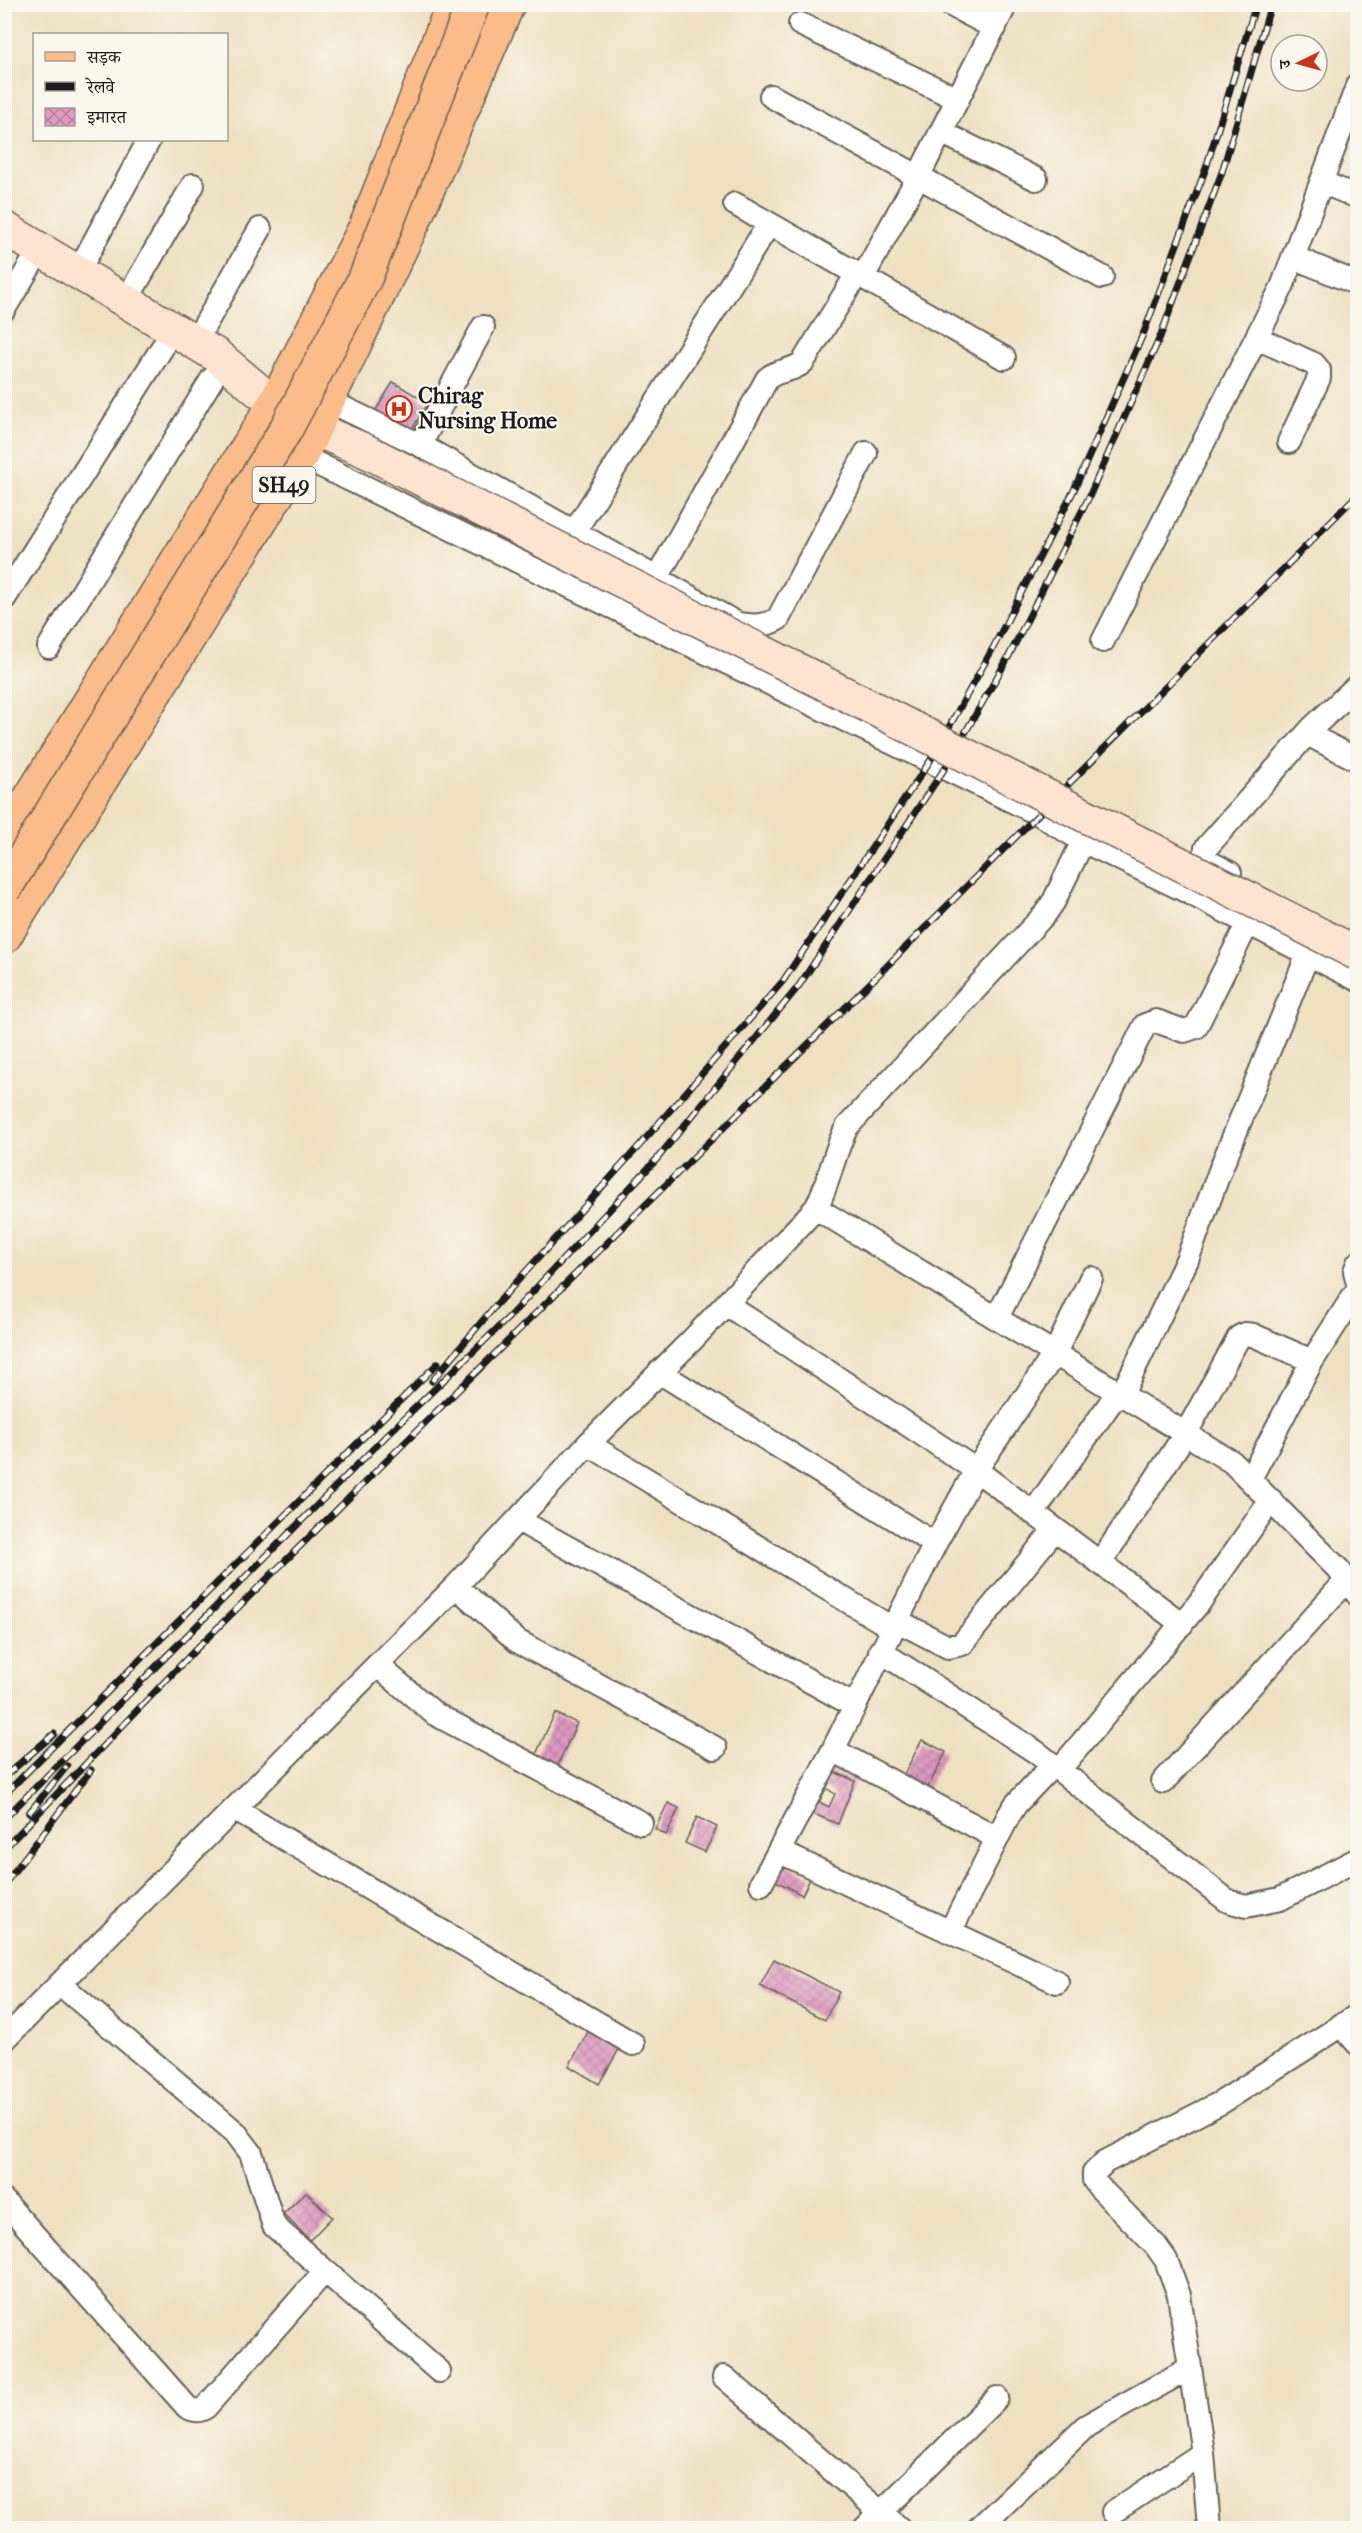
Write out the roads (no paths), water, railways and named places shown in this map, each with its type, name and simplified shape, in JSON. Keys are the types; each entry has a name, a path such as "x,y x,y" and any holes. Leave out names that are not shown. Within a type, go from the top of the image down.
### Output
{"main road":[{"name":"SH49","path":"4,840 366,226 453,4"},
{"name":"SH49","path":"4,890 286,429 308,388 366,276 472,4"},
{"name":"SH49","path":"4,937 315,429 413,223 508,4"},
{"path":"4,228 195,342 267,397 315,429 366,451 1358,954"},
{"path":"17,258 212,380 267,397"}],"street":[{"path":"950,4 995,28"},
{"path":"657,578 767,379 771,375 796,368 803,362 860,276 918,177 1006,4"},
{"path":"800,24 958,99"},
{"path":"1103,641 1282,287 1321,182 1352,114 1358,84"},
{"path":"771,96 1102,278"},
{"path":"941,132 1036,179"},
{"path":"78,272 148,141"},
{"path":"1321,182 1358,197"},
{"path":"126,301 193,185"},
{"path":"735,204 1004,357"},
{"path":"574,532 769,224"},
{"path":"195,342 260,229"},
{"path":"1293,256 1358,284"},
{"path":"4,309 17,258"},
{"path":"420,445 483,327"},
{"path":"1257,338 1314,364 1319,370 1319,378 1289,442"},
{"path":"4,599 162,348"},
{"path":"50,647 212,380"},
{"path":"315,429 420,445 738,624 755,626 769,624 778,619 866,453"},
{"path":"315,429 1039,814 1083,841 1358,980"},
{"path":"1354,693 1306,734 1206,848 1205,857 1209,862 1358,936"},
{"path":"1306,734 1358,760"},
{"path":"4,2040 456,1586 588,1444 726,1304 816,1208 824,1193 838,1143 847,1127 1045,914 1054,901 1083,841"},
{"path":"997,1318 1145,1025 1156,1021 1184,1031 1196,1027 1248,923"},
{"path":"1034,1513 1120,1393 1187,1260 1221,1168 1308,954"},
{"path":"816,1208 1232,1462 1271,1500 1352,1587 1163,1782"},
{"path":"1358,1263 1355,1271 1358,1284"},
{"path":"761,1884 833,1750 880,1651 935,1544 976,1470 1055,1353 1091,1278"},
{"path":"1250,1479 1312,1361 1358,1288"},
{"path":"726,1304 976,1470 1182,1624"},
{"path":"1100,1563 1186,1433 1239,1337 1245,1334 1253,1335 1312,1361"},
{"path":"659,1372 935,1544"},
{"path":"588,1444 894,1624 948,1647 962,1644 1055,1529"},
{"path":"950,1932 1016,1804 1056,1768 1182,1624 1271,1500"},
{"path":"518,1520 855,1706"},
{"path":"456,1586 517,1641 715,1748"},
{"path":"880,1651 1036,1752 1228,1901 1246,1906 1281,1899 1358,1859"},
{"path":"377,1665 435,1714 641,1823"},
{"path":"833,1750 997,1838"},
{"path":"234,1809 633,2044"},
{"path":"780,1852 1057,1982"},
{"path":"60,1984 236,2132 251,2153 267,2212 274,2226 439,2371"},
{"path":"1209,2529 1203,2453 1179,2295 1166,2260 1156,2246 1099,2187 1094,2180 1094,2173 1105,2162 1222,2102 1349,2020 1358,2044"},
{"path":"4,2201 187,2407 194,2411 201,2411 206,2407 324,2272"},
{"path":"978,2529 1086,2426 1190,2368"},
{"path":"724,2378 899,2529"},
{"path":"865,2529 997,2398"},
{"path":"1113,2512 1203,2453"}],"railway":[{"path":"432,1381 495,1306 783,981 930,761 993,648 1074,490 1144,332 1206,168 1256,4"},
{"path":"4,1819 388,1434 508,1318 656,1160 798,987 945,768 1009,656 1089,497 1160,337 1222,172 1271,4"},
{"path":"194,1651 863,990 1358,494"},
{"path":"4,1795 438,1363"},
{"path":"4,1849 199,1646"},
{"path":"4,1777 54,1734"},
{"path":"29,1813 67,1766"},
{"path":"4,1885 91,1770"}],"place":[{"name":"Chirag Nursing Home","path":"399,409"}]}
